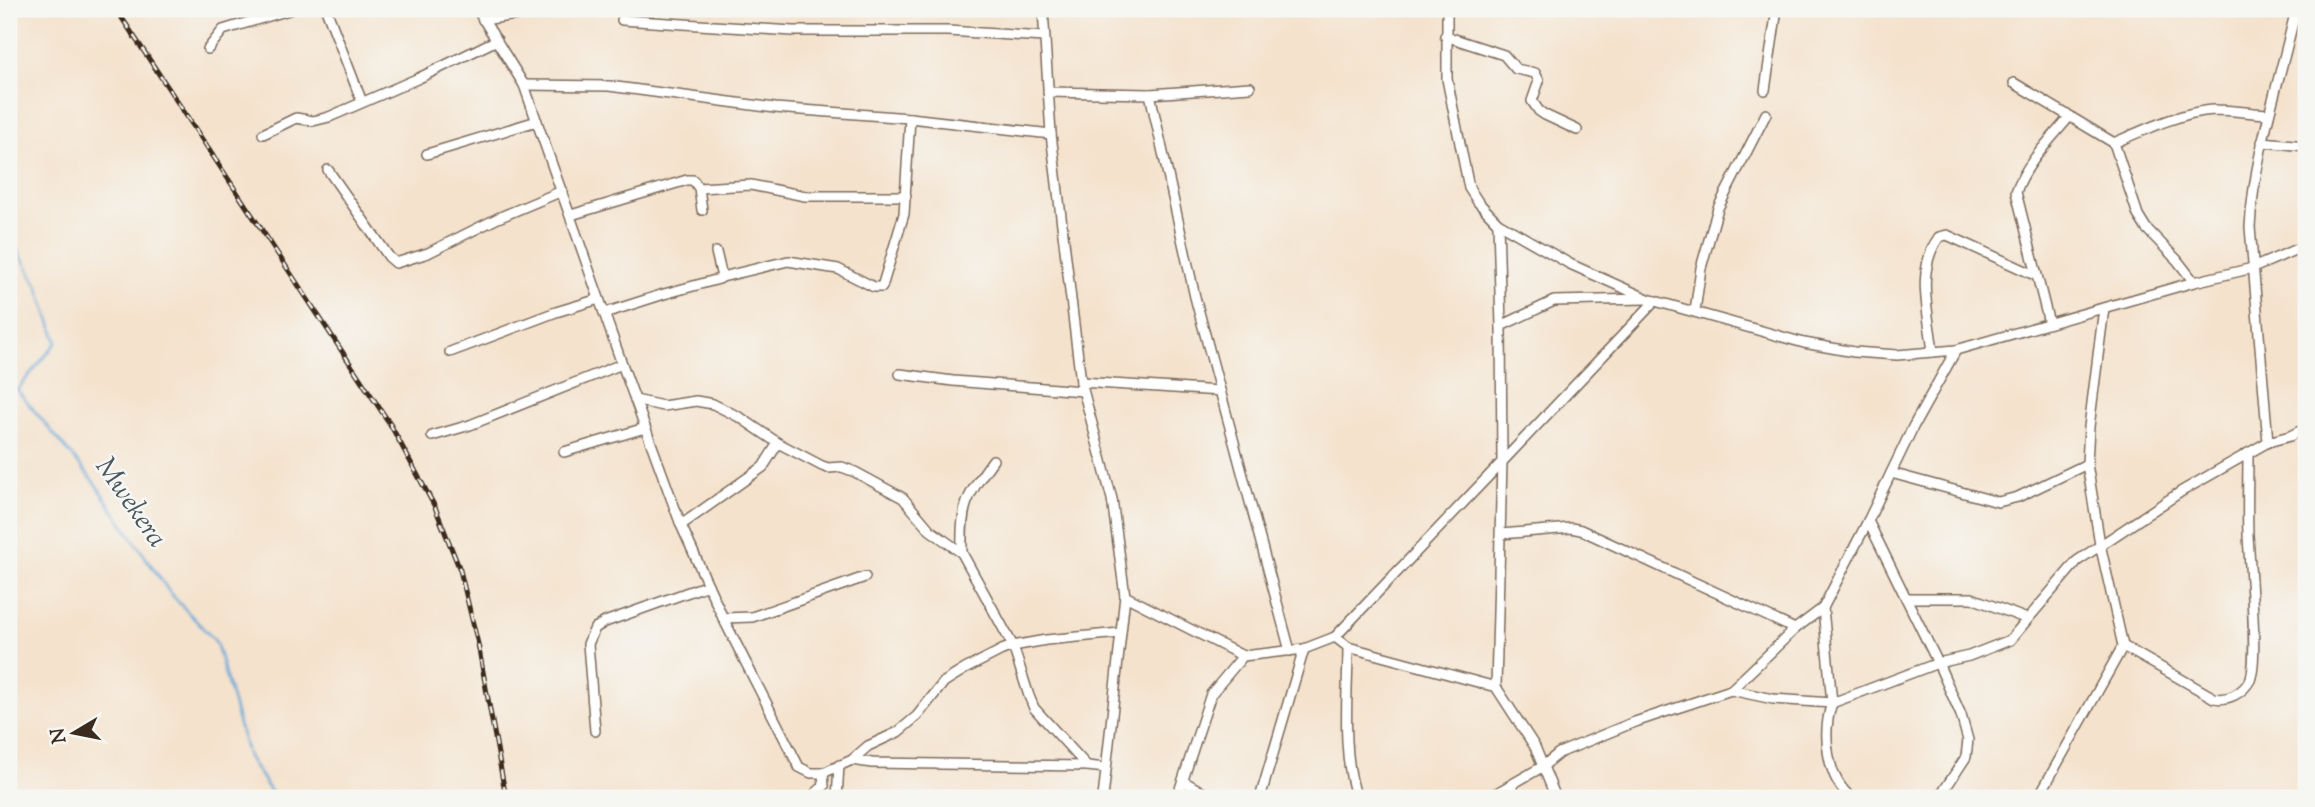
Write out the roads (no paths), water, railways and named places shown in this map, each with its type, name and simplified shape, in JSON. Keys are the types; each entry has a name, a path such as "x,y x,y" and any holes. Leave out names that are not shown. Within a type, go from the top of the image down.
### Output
{"street":[{"path":"208,49 223,30 292,9"},
{"path":"326,9 362,102"},
{"path":"477,9 524,85 681,526 723,618 799,767 811,773 823,773 852,760 868,746 898,732 917,716 944,682 965,668 1013,646 1120,633"},
{"path":"1043,9 1051,135 1082,387 1112,499 1125,596 1102,798"},
{"path":"1447,9 1447,79 1469,188 1498,223 1570,264 1651,300 1804,343 1854,352 1897,355 1956,350 2194,282 2253,268 2306,245"},
{"path":"1765,90 1777,9"},
{"path":"2268,442 2250,227 2251,198 2262,142 2296,9"},
{"path":"483,20 550,10"},
{"path":"622,20 793,31 948,31 1044,37"},
{"path":"1446,36 1504,55 1516,69 1535,72 1539,81 1532,101 1539,111 1577,130"},
{"path":"263,134 296,118 313,121 329,117 497,40"},
{"path":"2014,83 2114,143 2138,215 2146,228 2194,282"},
{"path":"524,85 609,86 762,106 910,118 1051,135"},
{"path":"1048,92 1150,94 1250,87"},
{"path":"1150,94 1195,298 1290,651"},
{"path":"2114,143 2152,127 2213,110 2269,114"},
{"path":"1695,311 1701,268 1718,208 1766,114"},
{"path":"2049,323 2016,192 2019,182 2036,158 2070,116"},
{"path":"605,313 722,277 788,261 838,269 874,287 882,287 904,214 910,118"},
{"path":"427,154 537,121"},
{"path":"2262,142 2306,146"},
{"path":"328,170 389,257 396,263 428,253 498,218 562,191"},
{"path":"570,215 687,180 693,180 699,188 702,209"},
{"path":"699,188 751,184 805,196 906,196"},
{"path":"1498,223 1502,534 1496,687 1535,747 1556,798"},
{"path":"1933,352 1925,277 1927,259 1939,237 1947,235 2037,276"},
{"path":"716,252 722,277"},
{"path":"450,352 556,312 599,299"},
{"path":"1501,326 1554,301 1651,300"},
{"path":"1125,596 1243,656 1304,649 1335,637 1651,300"},
{"path":"2038,798 2123,646 2100,544 2087,464 2090,415 2104,308"},
{"path":"1488,798 1542,767 1559,753 1632,723 1731,690 1795,629 1823,608 1913,426 1956,350"},
{"path":"432,436 482,421 622,365"},
{"path":"900,374 953,381 1220,391"},
{"path":"635,400 663,407 696,401 713,404 741,418 778,443 828,468 842,467 902,498 930,530 962,553 1013,646 1034,708 1087,766"},
{"path":"564,452 645,428"},
{"path":"1731,690 1773,699 1832,703 1938,663 1969,656 2010,640 2077,561 2100,544 2182,491 2248,453 2268,442 2306,428"},
{"path":"681,526 764,467 778,443"},
{"path":"2123,646 2214,698 2228,698 2236,694 2251,678 2253,652 2248,453"},
{"path":"962,553 962,517 965,505 993,460"},
{"path":"1891,473 1998,502 2018,497 2087,464"},
{"path":"1868,520 1938,663 1961,715 1968,740 1966,757 1939,798"},
{"path":"1502,534 1571,528 1581,530 1795,629"},
{"path":"723,618 752,617 865,577"},
{"path":"595,731 588,643 595,628 708,585"},
{"path":"1906,598 1972,598 2027,619"},
{"path":"1823,608 1832,703 1828,717 1828,747 1833,771 1841,790 1852,798"},
{"path":"1335,637 1348,647 1496,687"},
{"path":"1348,647 1348,759 1357,798"},
{"path":"1260,798 1304,649"},
{"path":"1177,798 1211,694 1243,656"},
{"path":"852,760 907,764 1106,768"},
{"path":"837,798 839,765"},
{"path":"810,798 824,786 823,773"},
{"path":"1183,781 1212,798"},
{"path":"1513,784 1513,798"}],"waterway":[{"name":"Mwekera","path":"9,249 15,246 38,286 57,342 17,390 94,482 170,593 216,642 248,757 275,798"}],"railway":[{"path":"116,9 390,424 435,507 460,570 478,644 506,798"}]}
